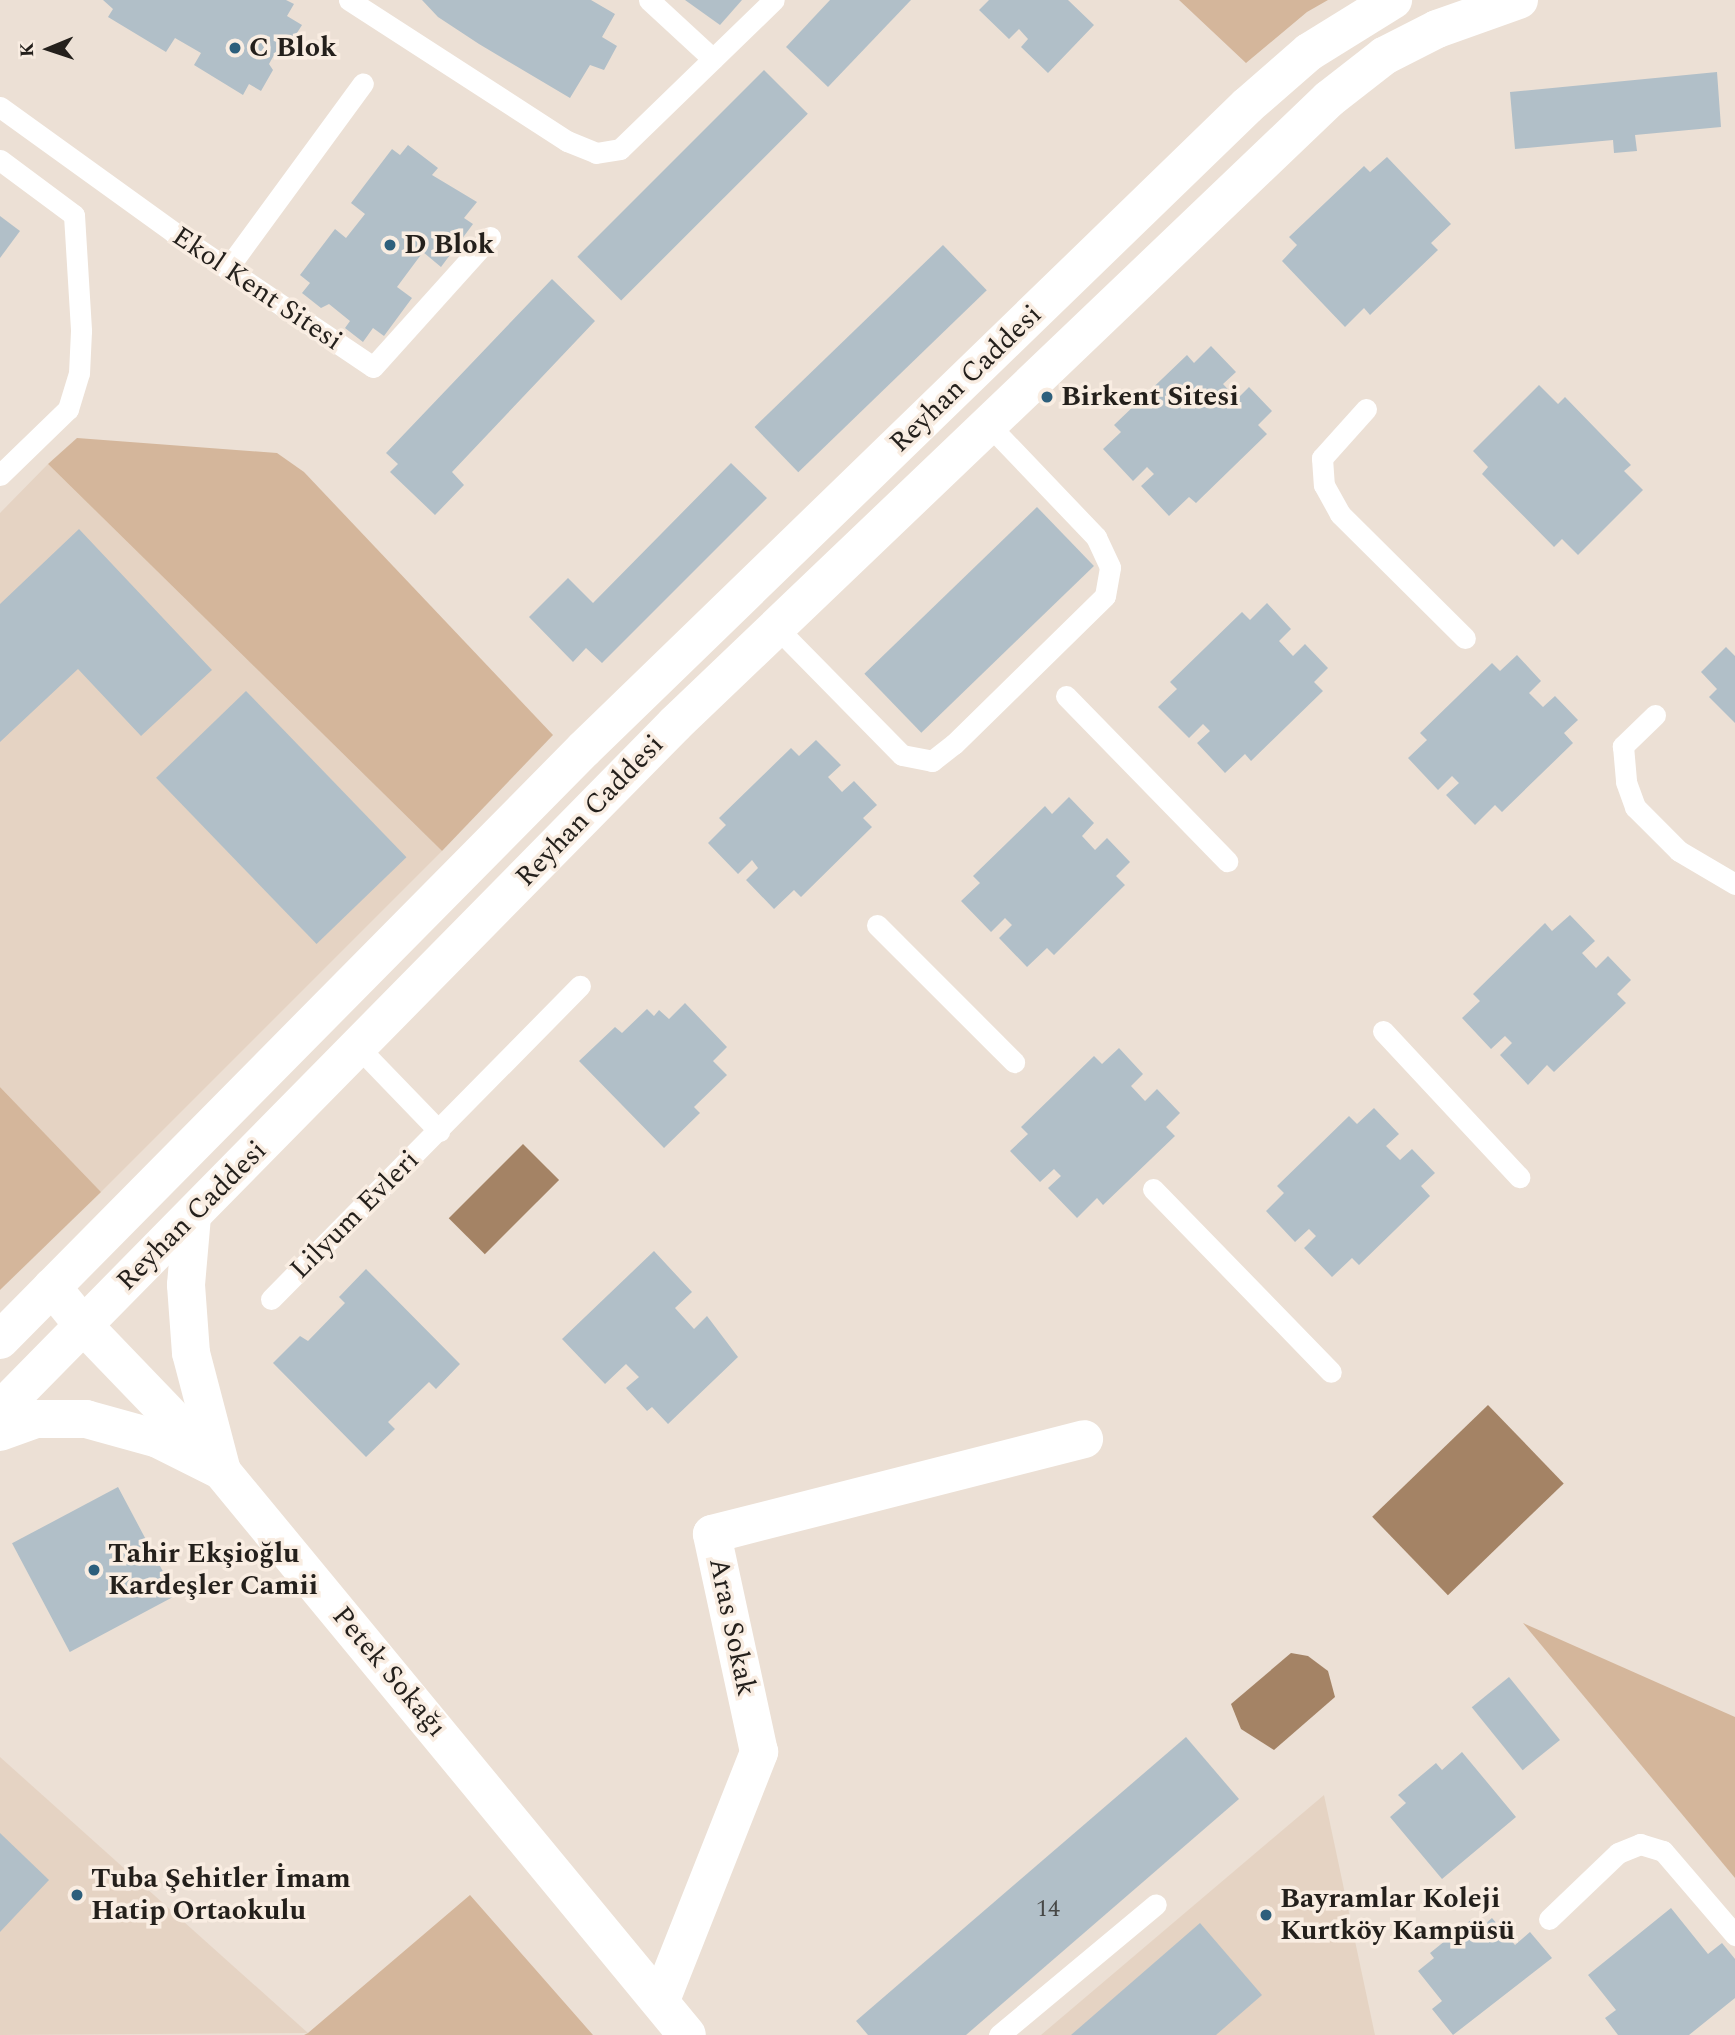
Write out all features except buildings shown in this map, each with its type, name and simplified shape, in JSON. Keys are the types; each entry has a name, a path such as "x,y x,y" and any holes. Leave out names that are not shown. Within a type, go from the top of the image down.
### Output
{"main road":[{"name":"Reyhan Caddesi","path":"0,1340 584,749 1160,191 1309,52 1393,0"},
{"name":"Reyhan Caddesi","path":"0,1410 675,724 1329,99 1384,56 1437,29 1519,0"},
{"path":"1160,191 1196,229"},
{"path":"192,1216 186,1284 191,1353 222,1471"},
{"name":"Petek Sokağı","path":"52,1287 83,1325 222,1471 661,2000 687,2035"},
{"path":"0,1432 35,1419 86,1419 158,1439 222,1471"},
{"name":"Aras Sokak","path":"661,2000 760,1752 712,1534 1084,1438"}],"lane":[{"path":"349,0 567,141 596,153 620,149 774,0"},
{"path":"649,0 713,59"},
{"path":"227,268 363,83"},
{"name":"Ekol Kent Sitesi","path":"0,107 227,268 373,367 490,237"},
{"path":"0,160 74,215 82,331 79,373 68,409 0,475"},
{"path":"1366,409 1322,458 1324,485 1340,514 1465,638"},
{"path":"776,628 902,755 932,761 954,744 1105,596 1110,566 1096,537 989,425"},
{"path":"1066,696 1227,861"},
{"path":"1655,715 1623,746 1626,782 1635,807 1679,851 1735,884"},
{"path":"877,925 1014,1062"},
{"name":"Lilyum Evleri","path":"271,1298 580,986"},
{"path":"1382,1031 1519,1177"},
{"name":"Lilyum Evleri","path":"358,1047 439,1131"},
{"path":"1153,1189 1331,1372"},
{"path":"1549,1919 1618,1853 1640,1844 1663,1851 1735,1935"},
{"path":"999,2035 1156,1904"}],"shaded area":[{"path":"1179,0 1328,0 1307,12 1246,63"},
{"path":"77,438 277,453 304,472 553,735 442,851 48,464"},
{"path":"48,464 442,851 101,1192 0,1087 0,513"},
{"path":"0,1087 101,1192 0,1290"},
{"path":"523,1144 559,1180 485,1254 449,1218"},
{"path":"1488,1405 1564,1483 1448,1595 1372,1517"},
{"path":"1523,1623 1735,1717 1735,1878"},
{"path":"1291,1653 1308,1656 1328,1671 1335,1697 1274,1750 1241,1729 1231,1704"},
{"name":"Tuba Şehitler İmam Hatip Ortaokulu","path":"0,1757 308,2033 0,2035"},
{"name":"Bayramlar Koleji Kurtköy Kampüsü","path":"1324,1795 1375,2035 1041,2035"},
{"path":"470,1895 593,2035 304,2035 308,2033"}],"place":[{"name":"C Blok","path":"235,48"},
{"name":"D Blok","path":"390,245"},
{"name":"Birkent Sitesi","path":"1047,397"},
{"name":"Tahir Ekşioğlu Kardeşler Camii","path":"94,1570"},
{"name":"Tuba Şehitler İmam Hatip Ortaokulu","path":"77,1895"},
{"name":"Bayramlar Koleji Kurtköy Kampüsü","path":"1266,1915"}]}
